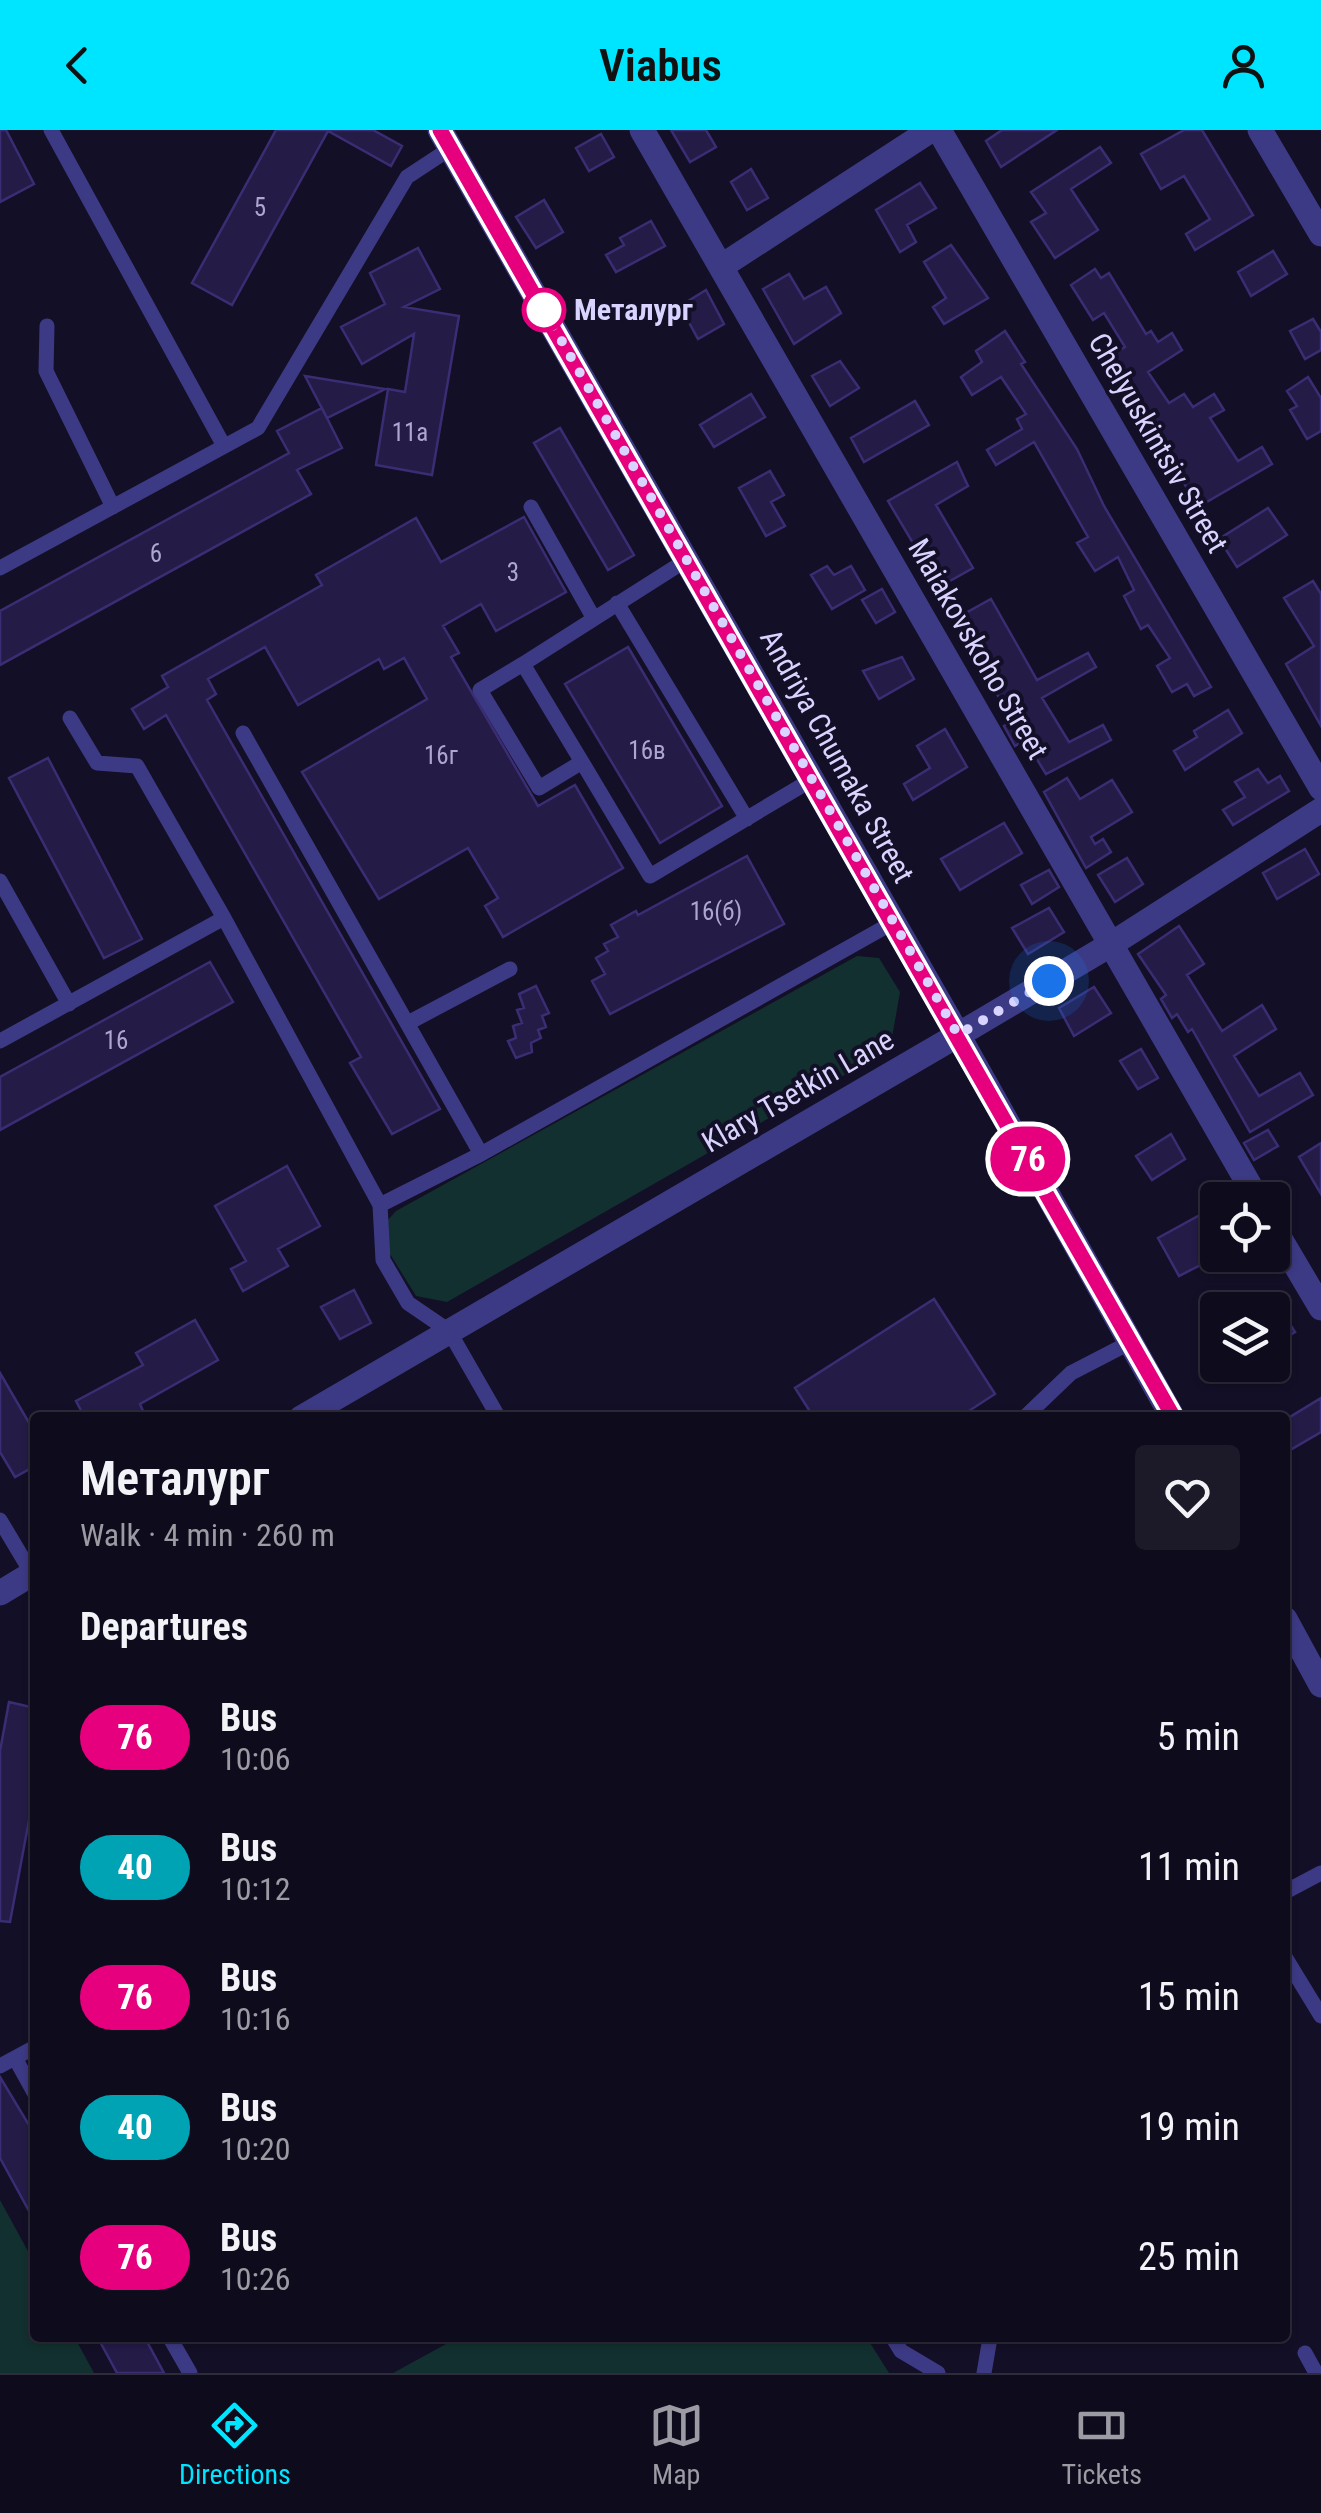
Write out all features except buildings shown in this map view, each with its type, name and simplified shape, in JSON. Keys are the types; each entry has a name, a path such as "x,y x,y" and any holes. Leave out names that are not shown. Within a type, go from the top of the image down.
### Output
{"street":[{"name":"Maiakovskoho Street","path":"642,130 1248,1182"},
{"path":"722,266 931,130"},
{"name":"Chelyuskintsiv Street","path":"939,130 1321,788"},
{"path":"1260,130 1321,234"},
{"name":"Andriya Chumaka Street","path":"445,139 688,559 1171,1412"},
{"name":"Klary Tsetkin Lane","path":"310,1412 1110,945 1321,810"},
{"path":"1290,1255 1321,1308"},
{"path":"0,1593 30,1578"},
{"path":"1290,1627 1321,1685"}],"lane":[{"path":"51,130 224,446"},
{"path":"0,568 258,428 406,177 445,139"},
{"path":"47,326 46,371 113,506"},
{"path":"531,507 593,617"},
{"path":"582,762 539,788 480,690 688,559"},
{"path":"618,603 747,819"},
{"path":"523,664 650,876 813,779"},
{"path":"70,718 97,763 137,766 380,1205 383,1260 408,1303 450,1331 496,1412"},
{"path":"243,733 481,1154"},
{"path":"0,881 69,1004"},
{"path":"0,1041 224,918"},
{"path":"380,1205 481,1154 894,922"},
{"path":"408,1023 510,969"},
{"path":"1030,1412 1071,1373 1131,1342"},
{"path":"0,1520 30,1569"},
{"path":"1290,1889 1321,1872"},
{"path":"1290,1965 1321,2016"},
{"path":"30,2049 8,2062 30,2088"},
{"path":"172,2342 190,2373"},
{"path":"896,2342 901,2351 938,2373"},
{"path":"984,2373 989,2342"},
{"path":"1305,2353 1316,2373"}],"green space":[{"path":"857,956 879,958 900,992 890,1049 447,1302 416,1296 385,1246 385,1223 396,1211"},
{"path":"0,2200 30,2255 30,2342 77,2342 94,2373 0,2373"},
{"path":"450,2342 870,2342 889,2373 393,2373"}],"bus line":[{"name":"76","path":"440,130 740,650 1171,1412"}],"place":[{"name":"Металург","path":"544,310"}],"route":[{"path":"544,310 958,1035 1049,981"}]}
